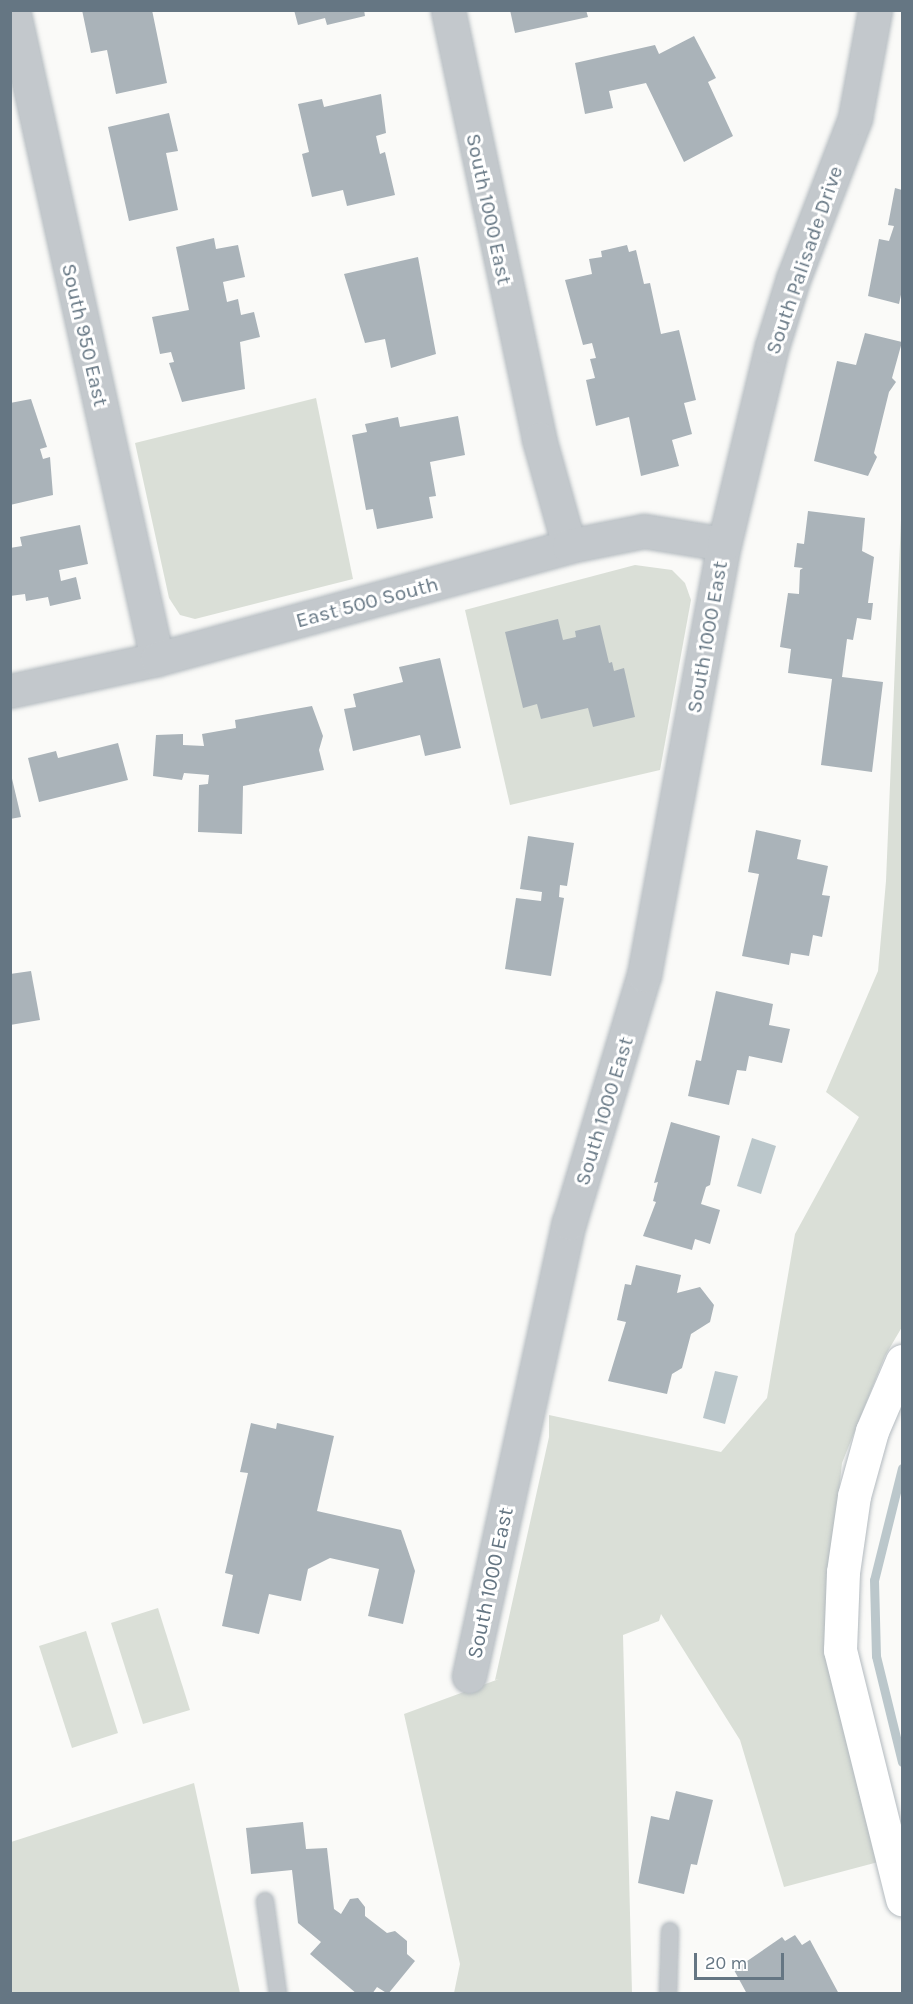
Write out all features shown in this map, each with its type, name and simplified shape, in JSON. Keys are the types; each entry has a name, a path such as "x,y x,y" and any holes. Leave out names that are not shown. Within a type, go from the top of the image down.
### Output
{"street":[{"name":"South 950 East","path":"13,10 157,659"},
{"name":"South 1000 East","path":"448,10 537,428 569,546"},
{"name":"South Palisade Drive","path":"724,544 776,335 855,118 875,10"},
{"name":"East 500 South","path":"10,691 157,659 569,546 644,531 724,544"},
{"name":"South 1000 East","path":"469,1676 569,1223 644,975 724,544"},
{"path":"903,1361 872,1431 854,1496 843,1572 840,1650 903,1899"}],"lane":[{"path":"265,1901 278,1994"},
{"path":"668,1994 670,1931"}],"shaded area":[{"path":"316,398 353,579 195,619 180,615 169,598 135,443"},
{"path":"902,495 902,1327 885,1356 842,1463 827,1604 882,1861 784,1887 740,1740 661,1614 659,1621 623,1635 632,1993 454,1993 460,1964 404,1714 499,1679 495,1680 549,1437 549,1415 721,1452 767,1398 795,1234 859,1117 826,1092 878,971 886,881"},
{"path":"635,565 672,570 685,583 691,600 660,770 510,805 465,610"},
{"path":"752,1138 776,1146 761,1194 737,1186"},
{"path":"715,1371 738,1376 725,1424 703,1418"},
{"path":"158,1608 190,1710 143,1724 111,1623"},
{"path":"86,1631 118,1733 72,1748 39,1646"},
{"path":"194,1783 240,1993 11,1993 11,1842"}],"building":[{"path":"82,10 152,10 167,83 116,94 107,50 91,53"},
{"path":"294,10 364,10 365,16 327,25 325,18 298,25"},
{"path":"510,10 586,10 588,17 515,33"},
{"path":"694,36 716,78 708,82 733,136 684,162 646,83 609,91 613,108 585,114 575,63 655,45 659,54"},
{"path":"381,94 386,133 376,136 380,154 385,152 395,195 347,206 343,190 312,197 302,154 309,152 298,104 322,99 324,107"},
{"path":"169,113 178,151 166,153 178,210 129,221 108,127"},
{"path":"895,188 902,190 902,290 899,304 868,296 879,239 889,241 894,226 888,225"},
{"path":"214,238 216,249 238,245 245,277 223,282 227,302 238,299 241,315 254,312 260,337 240,342 245,389 182,402 169,363 174,362 171,352 160,354 152,317 189,310 176,247"},
{"path":"627,245 629,252 636,250 644,284 650,283 661,334 679,330 696,400 684,403 692,434 672,440 679,466 641,476 629,417 596,426 586,380 595,378 590,359 596,358 592,343 583,345 565,280 592,274 589,259 602,257 601,251"},
{"path":"418,257 436,354 391,368 385,339 365,343 344,274"},
{"path":"865,333 902,342 892,378 896,382 889,392 874,453 877,457 868,476 814,461 837,361 856,365"},
{"path":"31,399 47,447 40,449 43,459 50,457 53,495 10,505 10,403"},
{"path":"458,416 465,455 430,462 436,496 429,497 433,518 377,529 373,509 366,510 352,435 367,432 365,424 398,417 400,427"},
{"path":"808,511 865,518 862,551 874,557 868,603 873,603 871,620 857,618 853,640 847,639 842,677 883,682 872,772 821,765 832,679 788,673 791,649 780,647 788,593 799,594 800,570 803,568 794,567 797,543 804,544"},
{"path":"80,525 88,564 59,570 61,581 76,577 81,599 50,606 48,597 26,601 25,594 10,596 10,548 22,546 20,537"},
{"path":"558,619 563,640 576,637 575,631 600,625 609,663 612,662 614,671 624,668 635,717 593,727 588,708 541,719 537,704 523,708 505,632"},
{"path":"440,658 461,748 425,756 420,735 353,751 344,709 356,707 353,694 403,682 399,667"},
{"path":"312,706 323,736 319,750 324,770 243,786 242,834 198,832 199,785 208,784 209,775 184,773 182,780 153,776 156,735 183,734 183,745 204,746 202,734 236,728 235,720"},
{"path":"118,743 128,780 39,802 28,758 56,751 58,758"},
{"path":"10,770 21,817 10,819"},
{"path":"756,830 801,840 797,859 828,866 822,895 830,896 822,937 813,935 809,956 791,953 789,965 742,956 759,874 748,872"},
{"path":"528,836 574,843 567,886 560,885 559,897 564,898 551,976 505,969 516,898 541,901 542,892 520,889"},
{"path":"31,971 40,1020 10,1025 10,974"},
{"path":"716,991 773,1004 769,1025 790,1029 782,1063 749,1056 746,1071 737,1070 729,1105 688,1096 696,1060 701,1061"},
{"path":"671,1122 720,1136 710,1185 706,1187 701,1204 720,1210 710,1244 695,1239 692,1250 643,1236 656,1202 653,1201 658,1182 654,1183"},
{"path":"636,1265 681,1275 677,1293 700,1287 714,1305 710,1322 691,1334 682,1368 672,1374 667,1394 608,1381 626,1322 617,1320 625,1284 631,1285"},
{"path":"251,1423 276,1429 277,1423 334,1436 317,1511 401,1530 415,1571 403,1624 368,1616 379,1569 330,1558 308,1569 301,1601 269,1594 259,1634 222,1626 233,1575 225,1573 248,1473 240,1472"},
{"path":"676,1791 713,1800 697,1865 691,1864 684,1894 638,1883 651,1816 669,1820"},
{"path":"303,1822 306,1849 327,1848 334,1909 341,1914 350,1899 358,1898 365,1907 365,1916 387,1933 395,1931 407,1941 407,1954 415,1961 388,1994 377,1987 372,1994 357,1994 310,1954 321,1942 298,1923 292,1870 251,1874 246,1828"},
{"path":"795,1935 802,1945 810,1940 839,1994 747,1994 734,1970 782,1937 785,1941"}],"waterway":[{"path":"902,1468 874,1580 876,1656 902,1762"}]}
